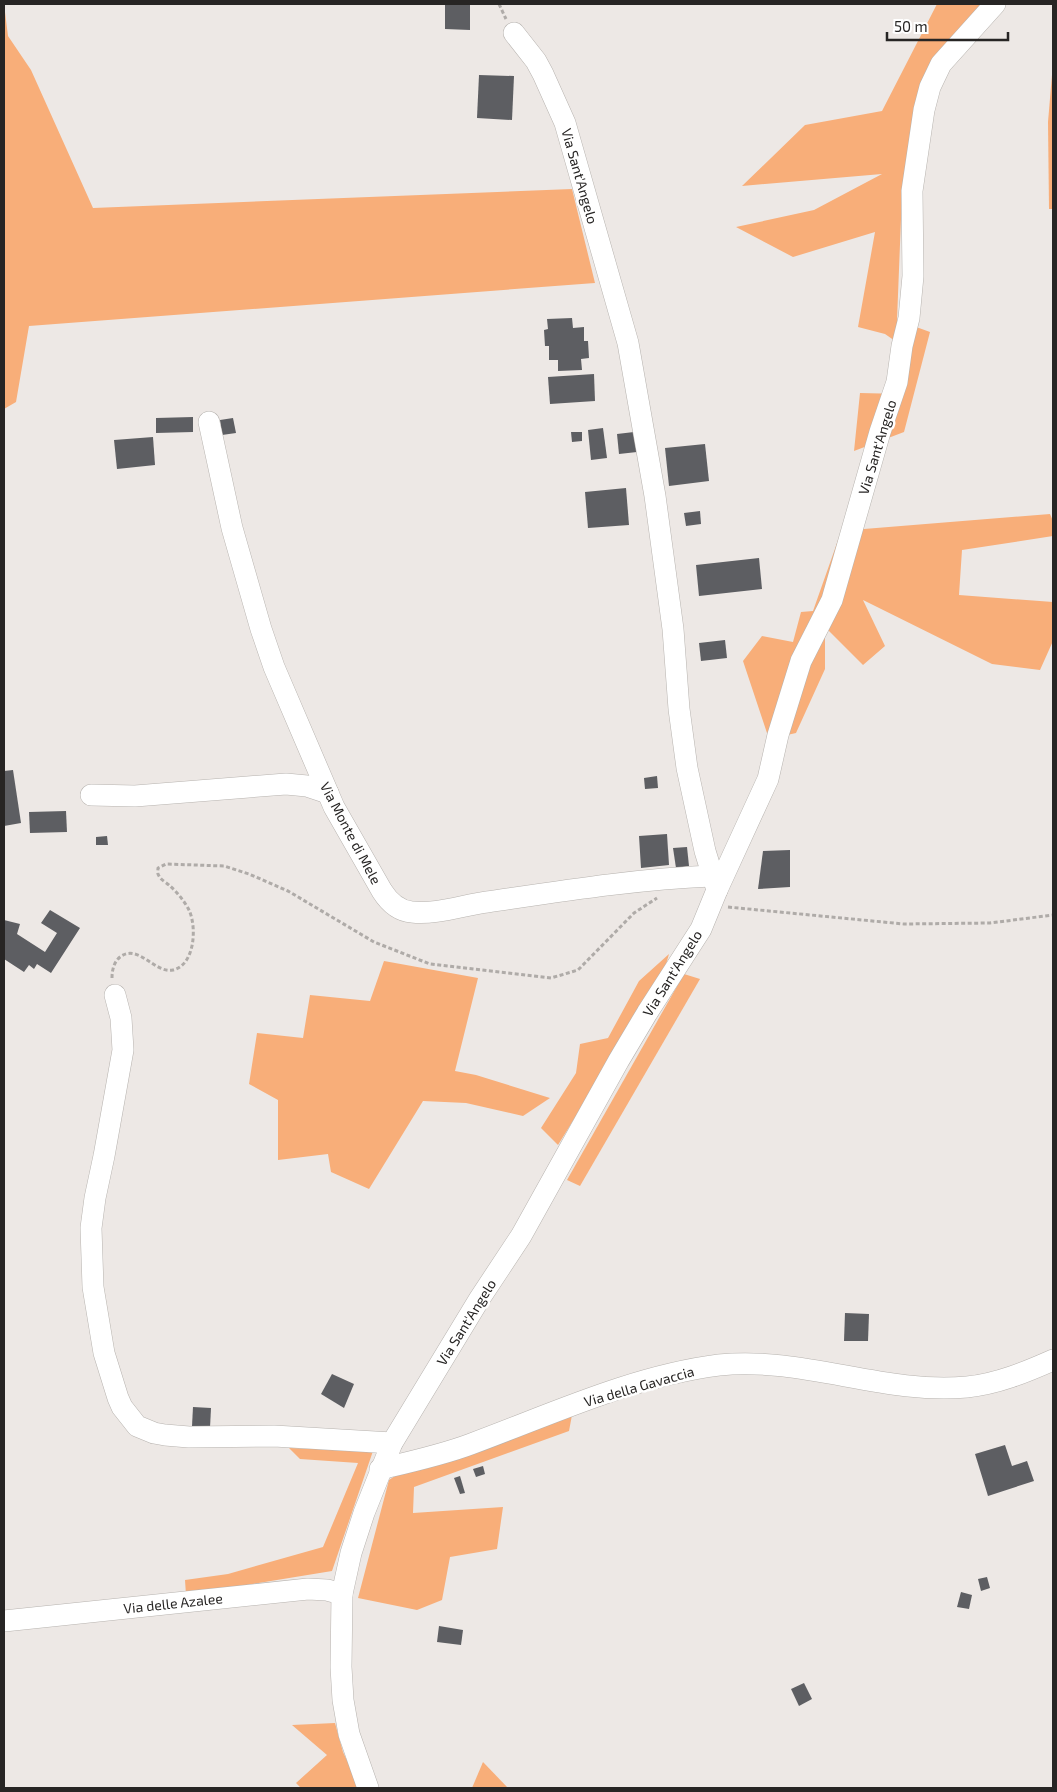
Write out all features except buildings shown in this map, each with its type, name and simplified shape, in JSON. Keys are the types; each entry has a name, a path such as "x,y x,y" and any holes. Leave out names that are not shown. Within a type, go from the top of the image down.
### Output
{"street":[{"name":"Via Sant'Angelo","path":"368,1788 352,1746 343,1700 341,1667 342,1594 351,1553 364,1513 392,1443 480,1298 521,1236 619,1060 701,929 713,890 768,779 778,735 801,661 832,600 880,432 897,382 909,318 913,276 912,191 924,110 930,87 941,64 995,4"},
{"name":"Via Sant'Angelo","path":"514,33 544,74 565,123 628,343 655,496 673,629 679,709 687,768 713,890"},
{"name":"Via Monte di Mele","path":"209,422 232,528 274,667 341,821 382,891 394,905 409,912 431,912 486,902 639,882 713,890"},
{"path":"91,795 135,796 286,784 307,786 328,793"},
{"path":"114,995 121,1018 123,1050 91,1228 93,1287 104,1353 122,1407 137,1426 154,1434 189,1437 274,1436 392,1443"},
{"name":"Via della Gavaccia","path":"380,1470 469,1445 561,1409 637,1384 708,1367 734,1364 767,1365 799,1368 876,1382 952,1388 995,1382 1053,1360"},
{"name":"Via delle Azalee","path":"4,1621 308,1589 327,1590 342,1594"}],"path":[{"path":"114,995 111,983 112,971 118,958 124,954 140,956 163,970 172,971 179,968 188,958 193,938 193,924 189,910 181,898 158,874 158,868 166,864 224,866 249,874 288,891 374,942 430,964 551,978 578,970 634,913 662,896"},
{"path":"713,890 904,924 990,924 1053,915"}],"shaded area":[{"path":"4,4 8,36 31,70 93,208 572,189 595,283 29,326 16,402 4,409"},
{"path":"937,4 981,4 945,45 902,194 897,320 930,332 904,432 854,451 860,393 902,394 911,352 885,334 858,327 875,232 793,257 736,227 814,210 882,174 742,186 805,125 882,111"},
{"path":"1053,63 1053,209 1049,209 1048,122"},
{"path":"1050,514 1053,521 1053,536 962,550 959,595 1053,602 1053,641 1040,670 992,664 863,600 885,646 863,665 825,627 825,669 796,733 769,739 743,661 762,636 793,642 801,612 813,611 843,526 864,529"},
{"path":"669,954 663,975 558,1145 541,1128 576,1073 580,1044 608,1038 639,981"},
{"path":"384,961 478,978 455,1071 476,1075 550,1098 523,1116 466,1103 423,1101 369,1189 331,1172 328,1154 278,1160 278,1100 249,1084 257,1033 303,1038 310,995 370,1001"},
{"path":"684,974 700,979 580,1186 567,1180"},
{"path":"572,1415 569,1431 414,1487 413,1513 503,1507 497,1549 450,1557 442,1600 417,1610 358,1598 389,1480 404,1470"},
{"path":"289,1448 373,1451 332,1571 186,1595 185,1580 228,1574 323,1547 358,1463 300,1459"},
{"path":"335,1723 343,1752 360,1788 301,1788 296,1783 327,1755 292,1725"},
{"path":"483,1762 508,1788 472,1788"}]}
